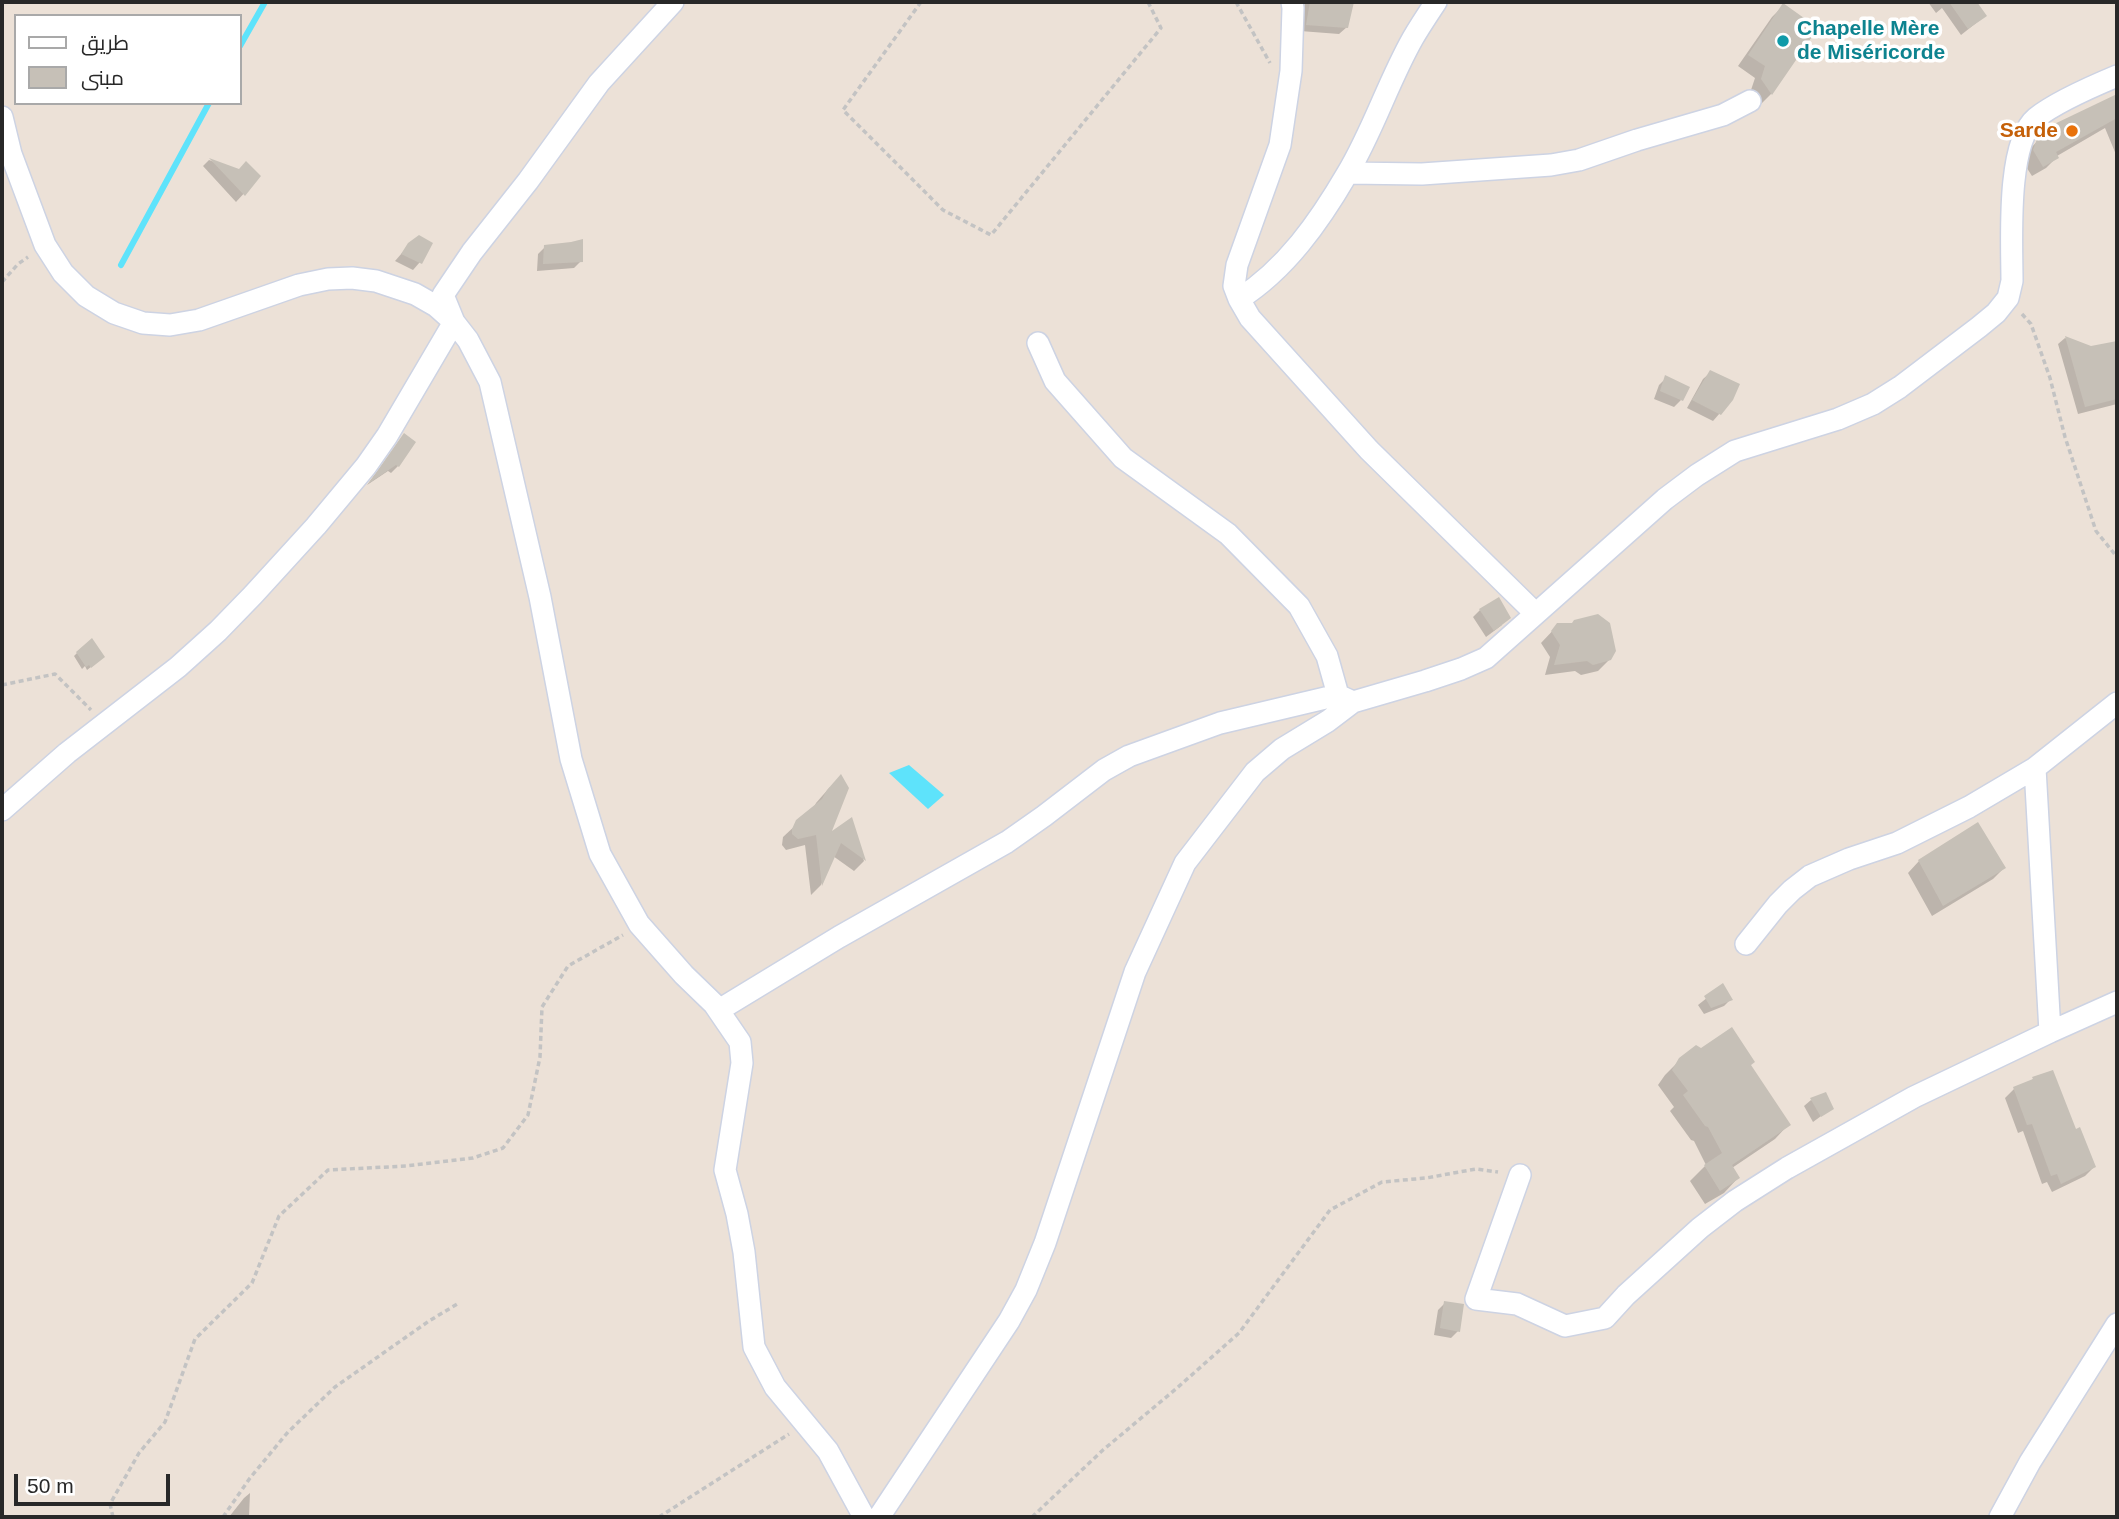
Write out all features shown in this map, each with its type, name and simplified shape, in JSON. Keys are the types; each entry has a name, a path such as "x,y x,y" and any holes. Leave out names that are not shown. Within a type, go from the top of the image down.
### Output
{"street":[{"path":"454,322 443,295 599,83 673,2"},
{"path":"1292,2 1291,71 1285,118 1280,145 1237,265 1234,286 1238,299 1250,318 1369,450 1535,613"},
{"path":"1238,299 1286,261 1348,173 1412,39 1436,2"},
{"path":"719,1010 839,937 1007,842 1104,770 1129,756 1220,723 1345,698 1449,673 1486,657 1665,499 1698,475 1735,451 1838,419 1873,404 1900,387 1996,313 2008,298 2012,281 2014,172 2027,128 2035,119 2054,107 2117,76"},
{"path":"1348,173 1422,174 1551,165 1579,160 1723,115 1750,101"},
{"path":"2,117 12,154 45,245 63,273 86,296 114,313 143,323 170,325 199,320 299,285 328,279 352,278 376,281 415,294 436,306 454,322 468,340 490,382 540,597 571,759 600,854 639,924 719,1010 740,1042 742,1063 725,1170 744,1252 754,1347 775,1387 828,1451 864,1517"},
{"path":"2,810 66,753 178,667 218,632 316,526 366,466 387,436 454,322"},
{"path":"1038,343 1055,381 1124,458 1228,534 1299,606 1327,656 1345,698"},
{"path":"879,1517 1009,1321 1026,1290 1045,1243 1135,972 1185,863 1255,772 1282,749 1328,720 1345,698"},
{"path":"1746,944 1785,897 1810,876 1897,843 1969,807 2035,768 2117,703"},
{"path":"2035,768 2050,1032"},
{"path":"1520,1175 1476,1299 1517,1304 1565,1325 1605,1318 1700,1228 1735,1201 1787,1168 1914,1097 2117,1002"},
{"path":"2000,1517 2030,1462 2117,1324"}],"path":[{"path":"921,2 843,110 943,210 991,235 1161,28 1148,2"},
{"path":"1236,2 1270,64"},
{"path":"2,282 18,264 45,245"},
{"path":"2008,298 2031,324 2050,378 2088,510 2096,531 2117,557"},
{"path":"2,685 55,674 105,723"},
{"path":"113,1517 110,1504 139,1453 166,1422 195,1339 252,1283 279,1216 328,1170 420,1165 473,1158 503,1148 528,1115 540,1057 542,1007 568,966 639,924"},
{"path":"1032,1517 1103,1450 1238,1333 1330,1210 1382,1182 1476,1169 1520,1175"},
{"path":"223,1517 250,1478 288,1432 335,1387 459,1303"},
{"path":"659,1517 805,1423"}],"water":[{"path":"909,765 944,795 928,809 889,773"}],"building":[{"path":"1310,2 1354,2 1348,28 1306,25"},
{"path":"1949,2 1977,2 1987,16 1968,29"},
{"name":"Chapelle Mère de Miséricorde","path":"1783,3 1818,28 1772,95 1761,79 1765,66 1748,55"},
{"name":"Sarde","path":"2117,94 2117,118 2056,152 2059,158 2043,167 2033,150 2037,139 2048,127"},
{"path":"209,158 239,169 246,161 261,176 245,196"},
{"path":"419,235 433,243 422,264 401,254 408,243"},
{"path":"583,239 583,262 543,264 544,245"},
{"path":"2065,336 2091,346 2117,341 2117,399 2085,407"},
{"path":"1710,370 1740,384 1733,400 1721,415 1692,400"},
{"path":"1665,375 1690,387 1683,401 1660,391"},
{"path":"404,433 416,442 399,467 396,465 368,484"},
{"path":"1499,597 1511,618 1494,631 1479,609"},
{"path":"1598,614 1610,623 1616,651 1611,660 1593,665 1587,661 1554,665 1560,645 1551,631 1557,623 1572,623 1574,620"},
{"path":"92,638 105,657 91,668 89,665 86,667 76,652"},
{"path":"841,774 849,788 832,831 852,817 866,861 841,843 822,886 816,835 798,839 792,834 792,829 796,820 822,799"},
{"path":"1978,822 2006,868 1943,906 1918,860"},
{"path":"1723,983 1733,1000 1711,1008 1704,996"},
{"path":"1732,1027 1755,1062 1751,1065 1791,1125 1732,1165 1740,1178 1720,1191 1704,1165 1722,1153 1708,1127 1683,1095 1688,1091 1672,1070 1679,1058 1696,1045 1701,1048"},
{"path":"2053,1070 2076,1129 2080,1127 2096,1167 2061,1184 2057,1174 2051,1176 2032,1124 2027,1125 2013,1087"},
{"path":"1826,1092 1834,1109 1821,1117 1810,1098"},
{"path":"1444,1301 1464,1304 1460,1332 1440,1328"}],"waterway":[{"path":"242,42 265,2"},
{"path":"121,265 208,105"}],"place":[{"name":"Chapelle Mère de Miséricorde","path":"1783,41"},
{"name":"Sarde","path":"2072,131"}]}
